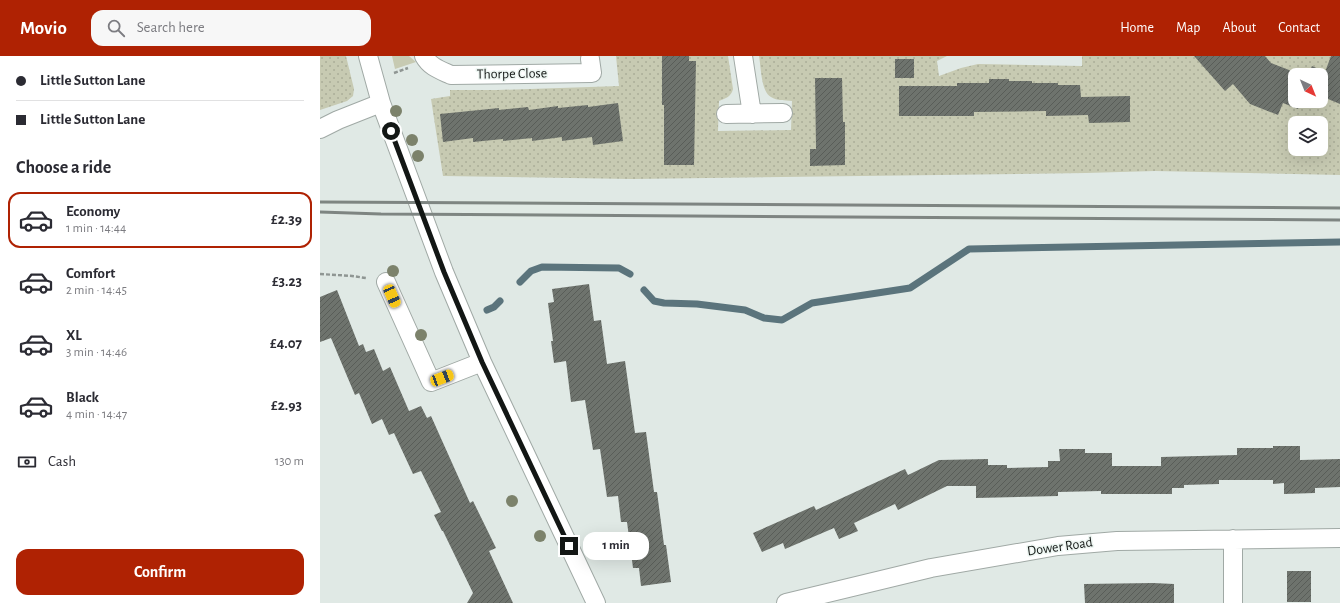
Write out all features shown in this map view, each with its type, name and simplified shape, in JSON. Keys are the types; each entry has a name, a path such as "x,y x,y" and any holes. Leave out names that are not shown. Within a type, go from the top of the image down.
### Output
{"street":[{"path":"368,56 381,103 444,272 482,362 596,603"},
{"path":"743,56 752,114"},
{"name":"Thorpe Close","path":"426,59 436,69 451,75 592,73 590,58"},
{"path":"320,129 338,120 381,103"},
{"path":"726,114 784,114"},
{"path":"386,282 431,382 482,362"},
{"name":"Dower Road","path":"786,603 931,568 1058,546 1117,540 1340,538"},
{"path":"1233,539 1233,603"}],"path":[{"path":"391,73 426,59"},
{"path":"320,274 352,276 386,282"}],"green space":[{"path":"320,56 346,56 354,89 353,96 347,101 320,110"},
{"path":"392,56 409,56 416,62 395,69"},
{"path":"616,56 728,56 733,89 730,96 719,101 718,131 791,130 792,101 771,97 765,90 759,56 947,56 937,61 939,76 978,64 1082,66 1082,56 1340,56 1340,175 1155,171 632,179 443,176 431,99 450,96 450,90 619,86"}],"building":[{"path":"662,56 689,56 689,61 696,61 694,165 664,165"},
{"path":"1194,56 1265,56 1271,63 1288,70 1288,105 1283,103 1278,115 1250,104 1233,84 1225,91"},
{"path":"1331,56 1340,56 1340,104 1328,99 1328,68 1326,68"},
{"path":"895,59 914,59 914,78 895,78"},
{"path":"815,78 842,78 843,122 845,122 845,165 810,166 810,149 816,149"},
{"path":"989,79 1032,81 1032,83 1058,83 1058,85 1080,85 1081,97 1130,96 1130,122 1089,123 1088,115 1046,116 1046,111 974,112 974,116 899,116 899,86 957,86 957,83 989,83"},
{"path":"618,103 623,141 593,145 592,137 562,141 562,137 532,141 532,138 473,142 473,138 443,142 440,114 499,108 499,110 528,107 529,110 558,106 558,108 588,105 588,107"},
{"path":"589,284 594,321 601,320 607,364 625,361 635,433 646,432 654,492 657,492 664,545 666,545 671,582 641,586 639,568 633,568 627,522 621,522 618,496 607,497 600,449 593,450 585,400 571,402 566,361 554,363 548,303 554,302 552,289"},
{"path":"337,290 359,346 363,344 366,352 374,349 383,371 390,367 409,411 421,406 427,418 431,416 470,503 473,501 496,548 489,551 513,603 467,603 473,593 434,515 441,512 421,471 413,474 394,433 389,435 382,419 372,424 359,393 355,395 331,338 320,342 320,297"},
{"path":"1273,446 1300,446 1300,460 1340,459 1340,487 1315,488 1315,493 1284,494 1284,483 1273,484 1273,480 1219,480 1219,484 1184,485 1184,488 1172,488 1172,494 1101,494 1101,491 1058,492 1058,496 976,498 976,486 947,486 898,510 895,504 854,523 858,531 839,539 834,528 785,549 783,543 762,552 753,533 814,506 816,510 905,469 908,475 939,460 988,459 988,465 1007,465 1007,468 1048,467 1048,461 1060,461 1059,449 1085,449 1085,453 1112,453 1112,466 1161,466 1161,457 1237,455 1237,448 1273,448"},
{"path":"1287,571 1311,571 1311,602 1287,602"},
{"path":"1084,584 1174,584 1174,603 1085,603"}],"waterway":[{"path":"644,290 654,301 664,303 697,304 745,310 764,318 782,320 812,303 910,288 969,249 1340,242"},
{"path":"520,282 531,271 542,267 619,268 630,274"},
{"path":"487,310 494,307 500,301"}],"railway":[{"path":"320,202 1340,208"},
{"path":"320,212 381,214 1340,220"}],"route":[{"path":"391,131 444,272 482,362 569,546"}]}
